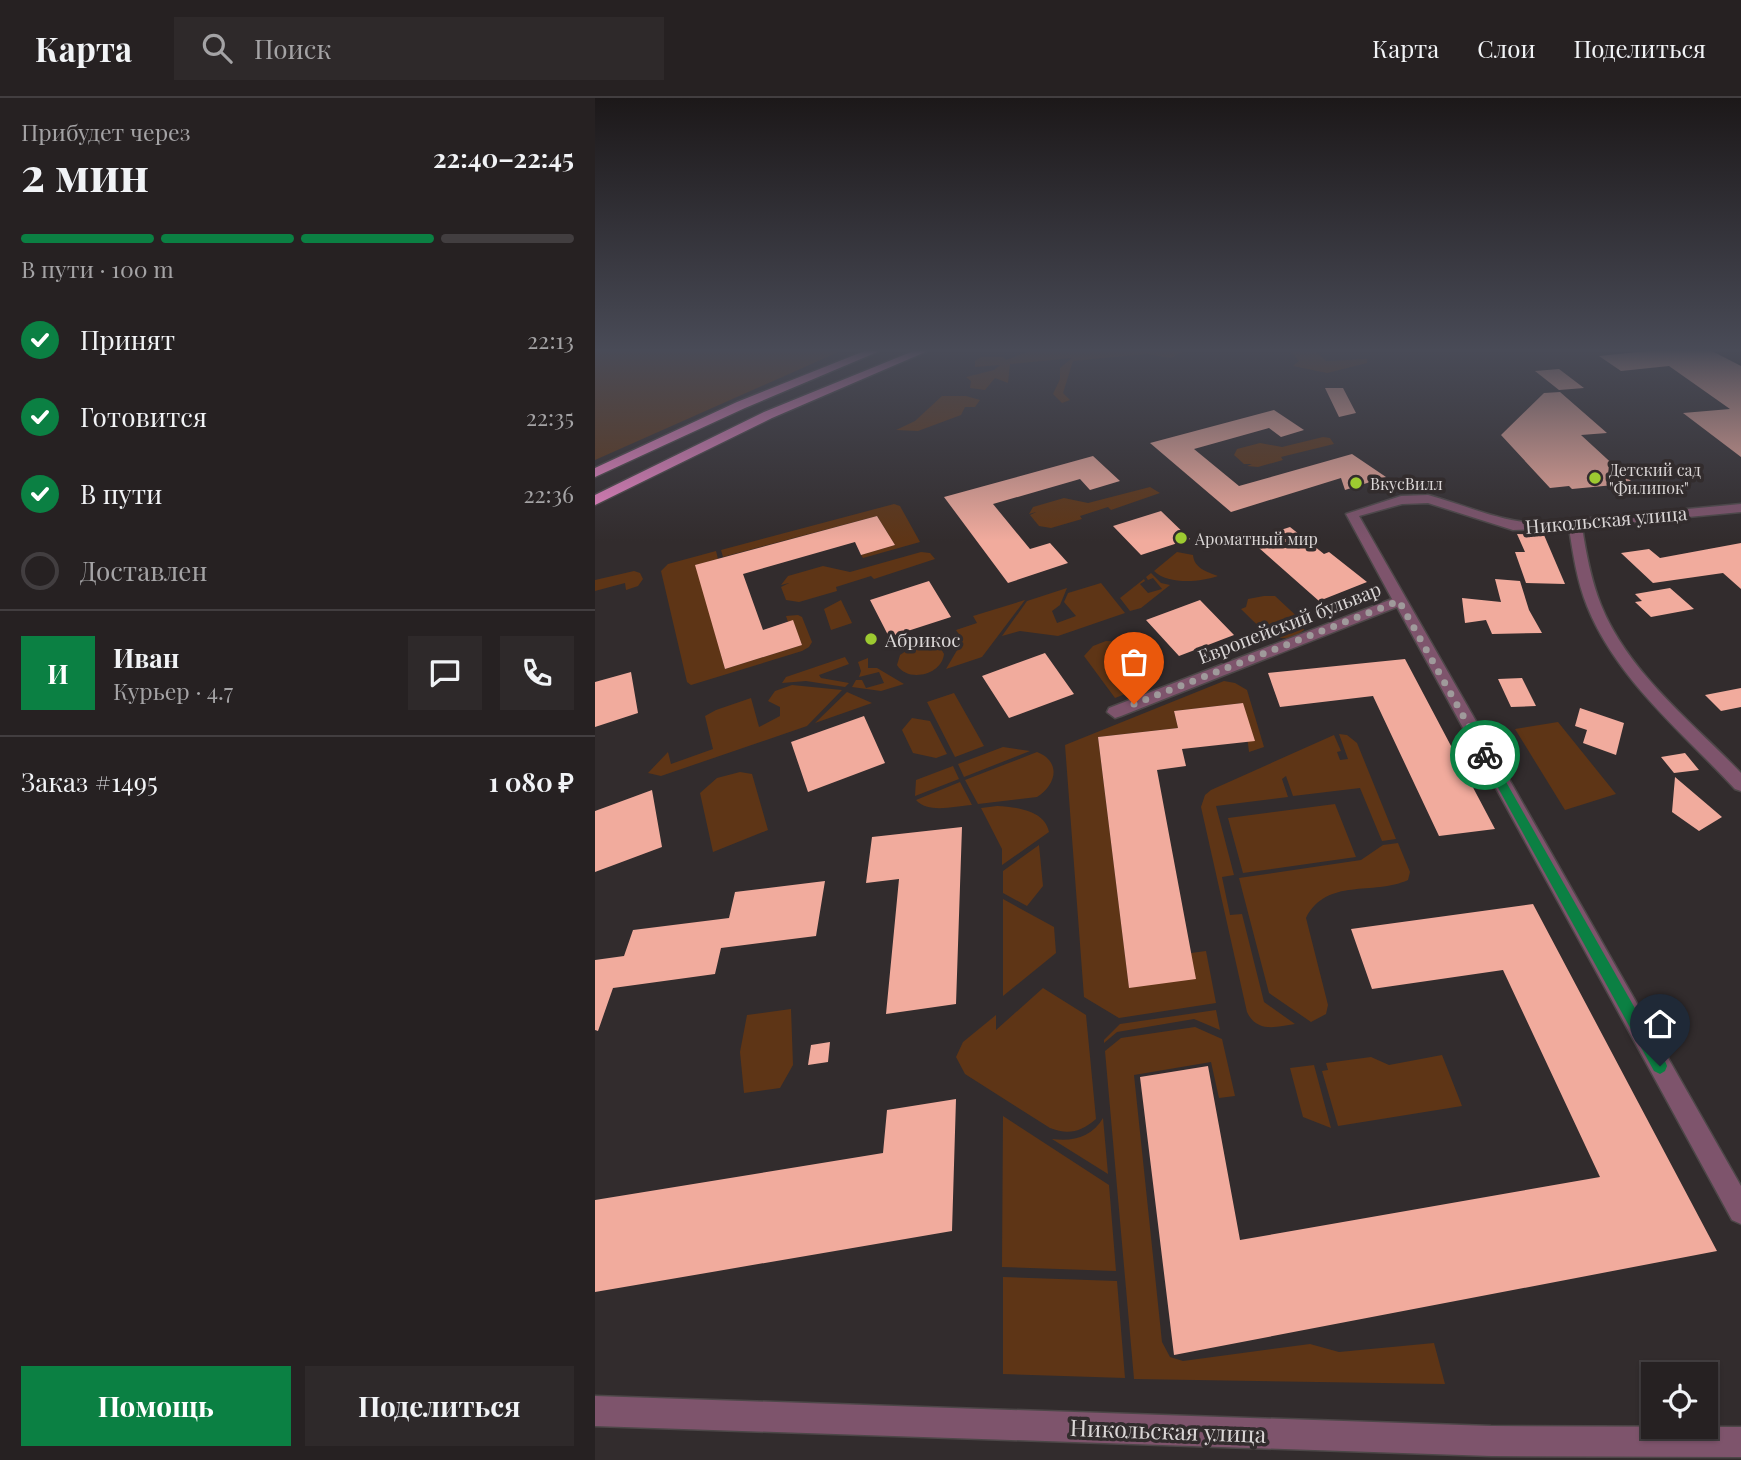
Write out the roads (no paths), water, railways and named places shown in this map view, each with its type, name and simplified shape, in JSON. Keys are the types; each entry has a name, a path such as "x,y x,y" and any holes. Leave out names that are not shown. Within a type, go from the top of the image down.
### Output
{"highway":[{"path":"595,473 723,414"},
{"path":"595,501 771,414"}],"street":[{"name":"Никольская улица","path":"1741,508 1575,524 1513,526 1428,499 1401,500 1352,514 1741,1211"},
{"path":"1575,524 1581,561 1598,614 1611,638 1647,683 1741,784"},
{"name":"Европейский бульвар","path":"1115,712 1399,601"},
{"name":"Никольская улица","path":"595,1411 1477,1441 1741,1442"}],"place":[{"name":"Детский сад \"Филипок\"","path":"1595,478"},
{"name":"ВкусВилл","path":"1356,483"},
{"name":"Ароматный мир","path":"1181,538"},
{"name":"Абрикос","path":"871,639"}]}
